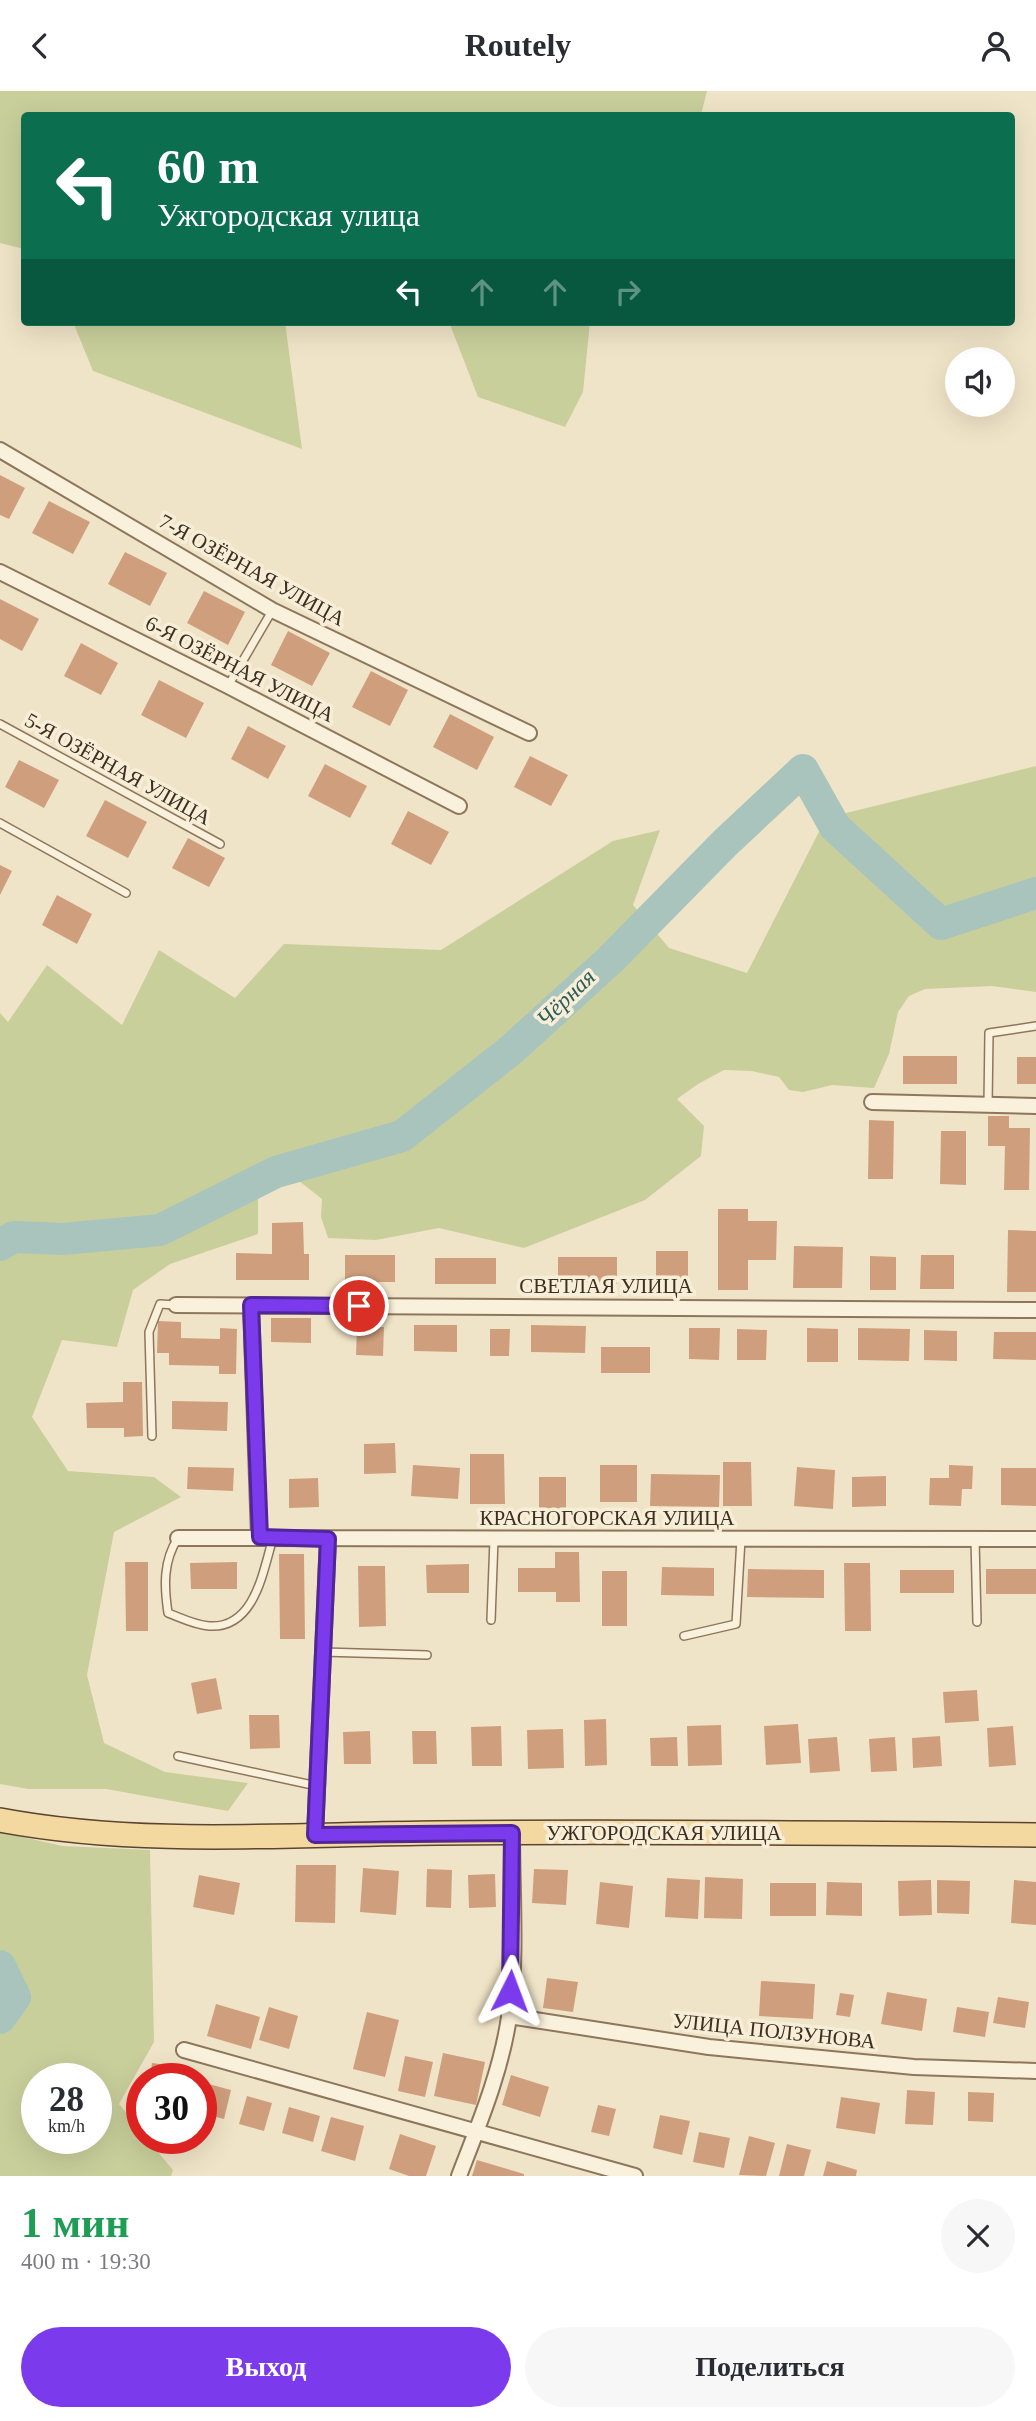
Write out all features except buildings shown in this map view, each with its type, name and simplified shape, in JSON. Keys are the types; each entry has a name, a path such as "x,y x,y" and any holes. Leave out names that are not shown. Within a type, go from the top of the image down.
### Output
{"main road":[{"name":"УЖГОРОДСКАЯ УЛИЦА","path":"0,1820 99,1834 191,1836 512,1833 1036,1835"}],"street":[{"name":"7-Я ОЗЁРНАЯ УЛИЦА","path":"0,450 272,610 529,733"},
{"name":"6-Я ОЗЁРНАЯ УЛИЦА","path":"0,572 459,806"},
{"path":"872,1102 1036,1106"},
{"name":"СВЕТЛАЯ УЛИЦА","path":"176,1305 1036,1310"},
{"path":"251,1305 266,1537"},
{"name":"КРАСНОГОРСКАЯ УЛИЦА","path":"178,1538 1036,1539"},
{"path":"315,1835 328,1539"},
{"path":"459,2176 497,2074 509,2016 512,1833"},
{"name":"УЛИЦА ПОЛЗУНОВА","path":"509,2016 709,2047 914,2067 1036,2071"},
{"path":"184,2050 635,2176"}],"lane":[{"path":"228,686 272,610"},
{"name":"5-Я ОЗЁРНАЯ УЛИЦА","path":"0,724 220,844"},
{"path":"0,823 125,893"},
{"path":"988,1106 989,1033 1036,1026"},
{"path":"152,1436 149,1332 160,1304 176,1305"},
{"path":"178,1538 169,1552 165,1591 168,1613 191,1622 212,1626 239,1619 254,1598 266,1537"},
{"path":"491,1620 494,1539"},
{"path":"684,1636 736,1624 741,1539"},
{"path":"975,1539 977,1622"},
{"path":"323,1652 427,1655"},
{"path":"178,1756 317,1786"}],"green space":[{"path":"0,91 707,91 702,112 21,112 21,248 0,243"},
{"path":"75,326 286,326 302,449 93,371"},
{"path":"451,326 590,326 583,392 565,427 478,397"},
{"path":"1036,766 1036,992 992,986 925,989 909,996 898,1012 889,1054 874,1088 832,1085 803,1092 789,1090 779,1077 752,1071 724,1070 677,1099 704,1126 701,1156 645,1200 524,1248 439,1228 376,1240 328,1238 321,1217 322,1199 289,1173 258,1199 258,1234 170,1264 133,1290 117,1347 62,1340 32,1417 68,1471 154,1477 181,1497 114,1532 87,1675 104,1743 165,1772 248,1783 228,1811 106,1789 28,1789 0,1784 0,1013 8,1022 47,965 122,1025 159,950 235,998 284,944 441,950 613,841 660,830 633,905 669,948 747,973 826,818"},
{"path":"0,1832 63,1846 150,1850 154,2042 142,2063 126,2063 126,2092 119,2104 126,2113 126,2154 160,2154 173,2170 171,2176 0,2176"}],"waterway":[{"name":"Чёрная","path":"0,1245 14,1237 63,1239 160,1230 276,1172 402,1136 511,1050 610,960 725,843 803,770 835,827 941,924 1036,893"},
{"name":"Чёрная","path":"0,1966 15,1997 0,2018"}],"route":[{"path":"359,1306 251,1305 260,1537 328,1539 315,1835 512,1833 510,1991"}]}
